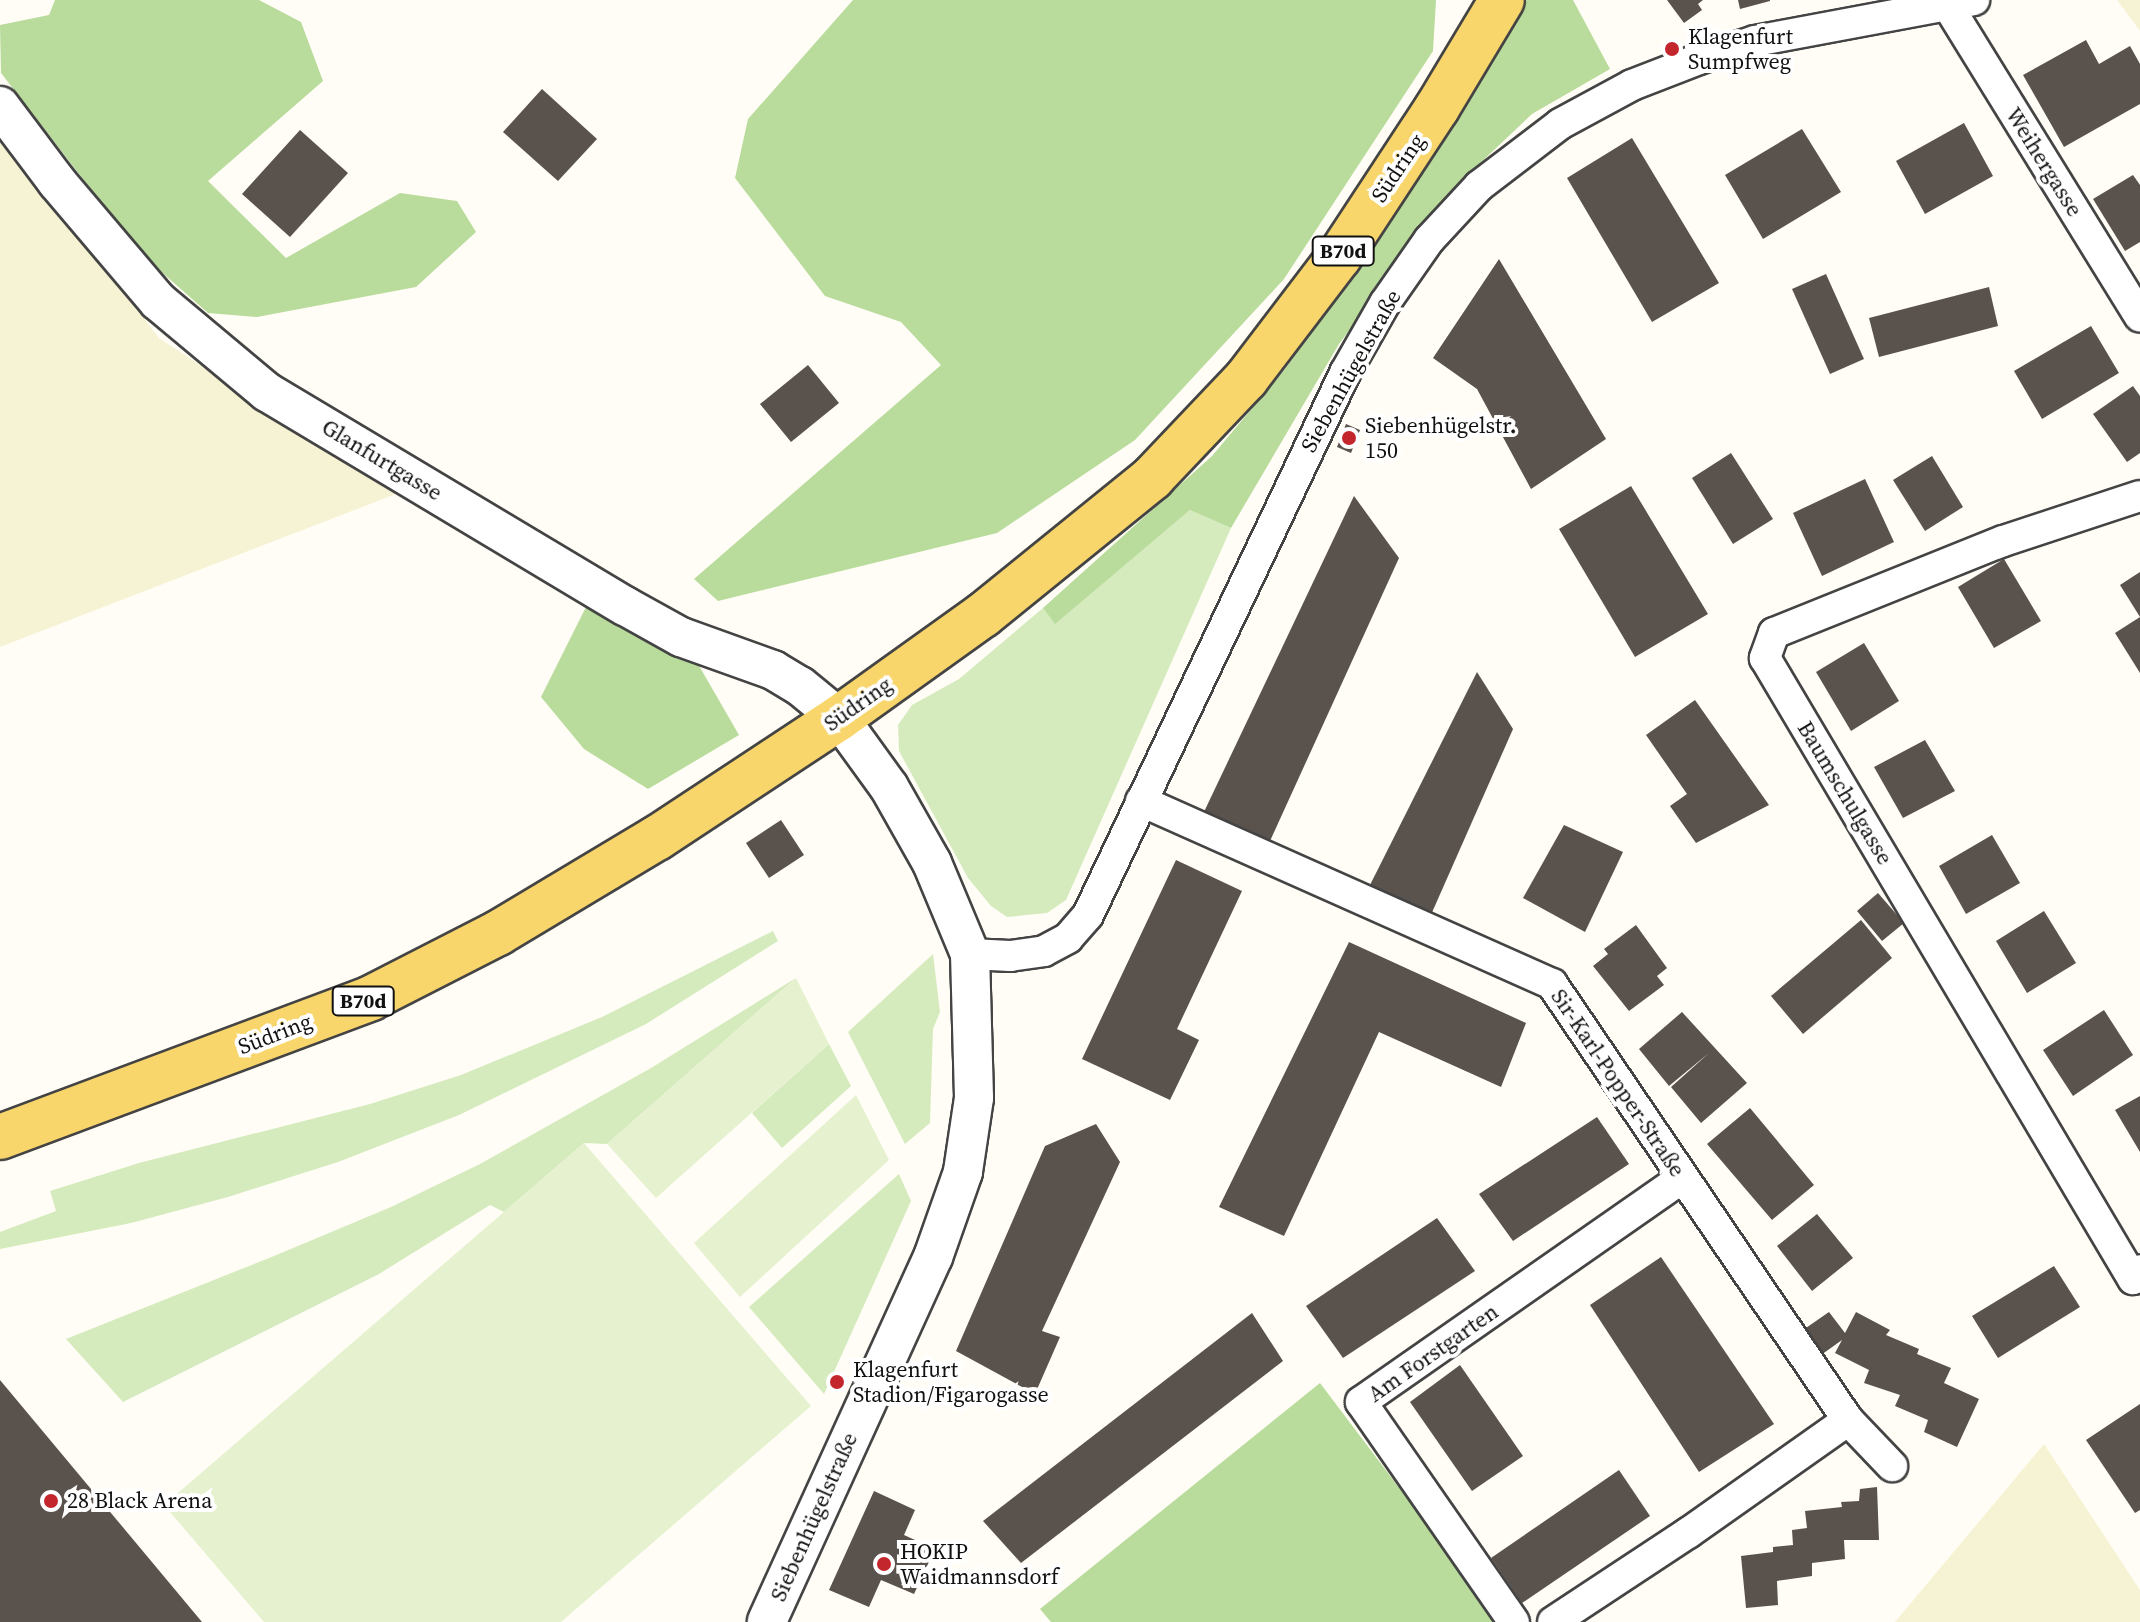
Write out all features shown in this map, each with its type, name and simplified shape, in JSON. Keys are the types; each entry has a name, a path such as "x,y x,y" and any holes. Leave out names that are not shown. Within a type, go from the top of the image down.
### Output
{"main road":[{"name":"Südring","path":"0,1137 371,998 498,933 591,878 839,718 983,615 1152,478 1246,379 1339,257 1437,108 1502,0"}],"street":[{"name":"Siebenhügelstraße","path":"970,954 1010,956 1044,951 1068,938 1088,915 1345,373 1402,278 1429,240 1479,186 1560,124 1632,85 1699,59 1755,41 1961,3"},
{"name":"Weihergasse","path":"1961,3 2140,317"},
{"name":"Glanfurtgasse","path":"0,106 57,182 158,301 267,392 681,637 773,670 800,686 839,718"},
{"name":"Baumschulgasse","path":"2140,496 2003,541 1774,633 1765,658 2133,1279 2140,1270"},
{"name":"Siebenhügelstraße","path":"767,1622 953,1208 963,1172 974,1098 970,954 932,863 889,787 839,718"},
{"name":"Sir-Karl-Popper-Straße","path":"1141,801 1552,984 1848,1420 1892,1466"},
{"name":"Am Forstgarten","path":"1514,1622 1361,1402 1682,1178"},
{"path":"1553,1622 1688,1533 1848,1420"}],"shaded area":[{"path":"2117,0 2140,0 2140,31"},
{"path":"0,127 159,338 396,494 0,647"},
{"path":"2044,1444 2140,1590 2140,1622 1895,1622"}],"green space":[{"path":"55,0 259,0 301,22 323,81 208,181 286,258 400,193 457,201 476,232 416,287 257,317 208,313 140,253 1,73 0,25 49,15"},
{"path":"853,0 1436,0 1433,51 1284,279 1135,440 997,533 718,601 694,579 941,365 901,322 825,296 735,178 748,119"},
{"path":"1527,0 1573,0 1610,69 1532,114 1458,184 1339,344 1231,528 1190,510 1055,624 1043,608 1212,456 1285,369 1445,139"},
{"path":"1190,510 1231,528 1066,900 1047,913 1007,917 991,906 968,878 899,751 898,725 912,705 959,679 1043,608 1055,623"},
{"path":"589,601 698,664 739,735 648,789 584,749 541,697"},
{"path":"773,931 778,941 646,1024 459,1115 338,1162 228,1197 131,1223 0,1249 0,1232 56,1211 50,1191 139,1163 370,1104 461,1075 602,1017"},
{"path":"933,954 940,1012 933,1029 930,1123 905,1144 848,1032"},
{"path":"796,978 607,1144 584,1143 504,1212 490,1205 379,1274 123,1402 66,1339 391,1207 480,1164 651,1068"},
{"path":"796,978 829,1044 656,1198 607,1144"},
{"path":"829,1044 851,1086 782,1148 752,1113"},
{"path":"856,1095 889,1160 740,1297 694,1243"},
{"path":"584,1143 811,1406 561,1622 264,1622 164,1505"},
{"path":"899,1174 911,1201 824,1394 749,1307"},
{"path":"1320,1383 1462,1571 1494,1622 1051,1622 1040,1609"}],"building":[{"path":"1667,0 1703,0 1698,4 1702,10 1684,23"},
{"path":"1738,0 1770,0 1770,1 1740,9"},
{"path":"2086,40 2099,64 2130,46 2140,64 2140,104 2064,147 2023,75"},
{"path":"542,89 597,139 558,181 503,132"},
{"path":"1964,123 1993,176 1925,214 1896,161"},
{"path":"1802,129 1841,192 1763,239 1725,175"},
{"path":"300,130 348,173 290,237 242,194"},
{"path":"1632,138 1719,283 1652,322 1567,178"},
{"path":"2133,175 2140,185 2140,242 2125,251 2093,199"},
{"path":"1499,259 1606,439 1531,489 1477,389 1433,358"},
{"path":"1826,274 1864,359 1830,374 1792,289"},
{"path":"1989,287 1998,326 1879,357 1869,318"},
{"path":"2091,326 2119,373 2042,419 2014,371"},
{"path":"808,365 839,403 791,442 760,404"},
{"path":"2133,386 2140,396 2140,453 2127,462 2093,414"},
{"name":"Siebenhügelstr. 150","path":"1346,424 1360,430 1351,453 1337,447"},
{"path":"1731,453 1773,519 1733,544 1692,478"},
{"path":"1932,456 1963,507 1925,531 1893,480"},
{"path":"1865,479 1894,542 1822,576 1793,513"},
{"path":"1631,486 1708,614 1635,657 1559,529"},
{"path":"1354,496 1399,558 1270,841 1203,814"},
{"path":"2004,559 2041,621 1994,648 1958,587"},
{"path":"2140,572 2140,617 2120,585"},
{"path":"2140,617 2140,673 2115,633"},
{"path":"1864,643 1899,701 1851,731 1816,672"},
{"path":"1477,672 1513,729 1430,917 1368,889"},
{"path":"1695,700 1769,805 1696,843 1670,806 1687,794 1646,735"},
{"path":"1925,740 1955,791 1903,818 1874,767"},
{"path":"781,820 804,855 769,878 746,843"},
{"path":"1564,825 1623,852 1585,932 1523,898"},
{"path":"1992,835 2020,883 1966,914 1939,866"},
{"path":"1176,860 1242,891 1177,1029 1199,1040 1170,1100 1082,1059"},
{"path":"1878,893 1904,923 1882,941 1857,911"},
{"path":"2044,911 2076,963 2027,993 1996,941"},
{"path":"1861,920 1892,958 1803,1034 1771,996"},
{"path":"1636,925 1667,968 1657,976 1664,985 1629,1011 1593,966 1608,954 1604,949"},
{"path":"1349,942 1526,1023 1501,1087 1379,1032 1284,1236 1219,1207"},
{"path":"2104,1010 2133,1055 2073,1096 2043,1050"},
{"path":"1682,1012 1747,1083 1701,1123 1671,1087 1709,1053 1669,1086 1639,1049"},
{"path":"2140,1096 2140,1152 2115,1110"},
{"path":"1750,1108 1814,1185 1772,1220 1707,1144"},
{"path":"1597,1117 1629,1164 1513,1241 1479,1194"},
{"path":"1096,1124 1120,1162 1042,1331 1060,1337 1035,1394 956,1351 1045,1146"},
{"path":"1817,1214 1853,1258 1812,1291 1777,1246"},
{"path":"1437,1218 1475,1271 1343,1358 1306,1306"},
{"path":"1661,1257 1774,1424 1699,1472 1590,1305"},
{"path":"2054,1266 2080,1307 1998,1358 1972,1316"},
{"path":"1829,1312 1845,1333 1856,1312 1890,1330 1886,1335 1919,1349 1917,1354 1951,1368 1944,1383 1979,1399 1957,1447 1924,1432 1928,1420 1895,1406 1900,1395 1864,1383 1869,1370 1835,1353 1842,1340 1821,1355 1803,1330"},
{"path":"1252,1313 1283,1361 1021,1563 983,1521"},
{"path":"1460,1365 1523,1456 1472,1491 1410,1402"},
{"name":"28 Black Arena","path":"0,1380 202,1622 0,1622"},
{"path":"2140,1404 2140,1510 2135,1513 2086,1440"},
{"path":"1619,1470 1650,1516 1522,1603 1491,1558"},
{"path":"1877,1487 1879,1540 1844,1540 1845,1559 1812,1563 1812,1576 1777,1581 1778,1605 1746,1608 1741,1556 1773,1552 1773,1547 1793,1545 1792,1530 1807,1528 1805,1511 1842,1507 1841,1502 1859,1501 1860,1489"},
{"name":"HOKIP Waidmannsdorf","path":"874,1491 915,1510 904,1535 935,1549 914,1594 881,1580 869,1607 829,1590"}],"place":[{"name":"Klagenfurt Sumpfweg","path":"1672,49"},
{"name":"Siebenhügelstr. 150","path":"1349,438"},
{"name":"Klagenfurt Stadion/Figarogasse","path":"837,1382"},
{"name":"28 Black Arena","path":"51,1501"},
{"name":"HOKIP Waidmannsdorf","path":"884,1564"}]}
